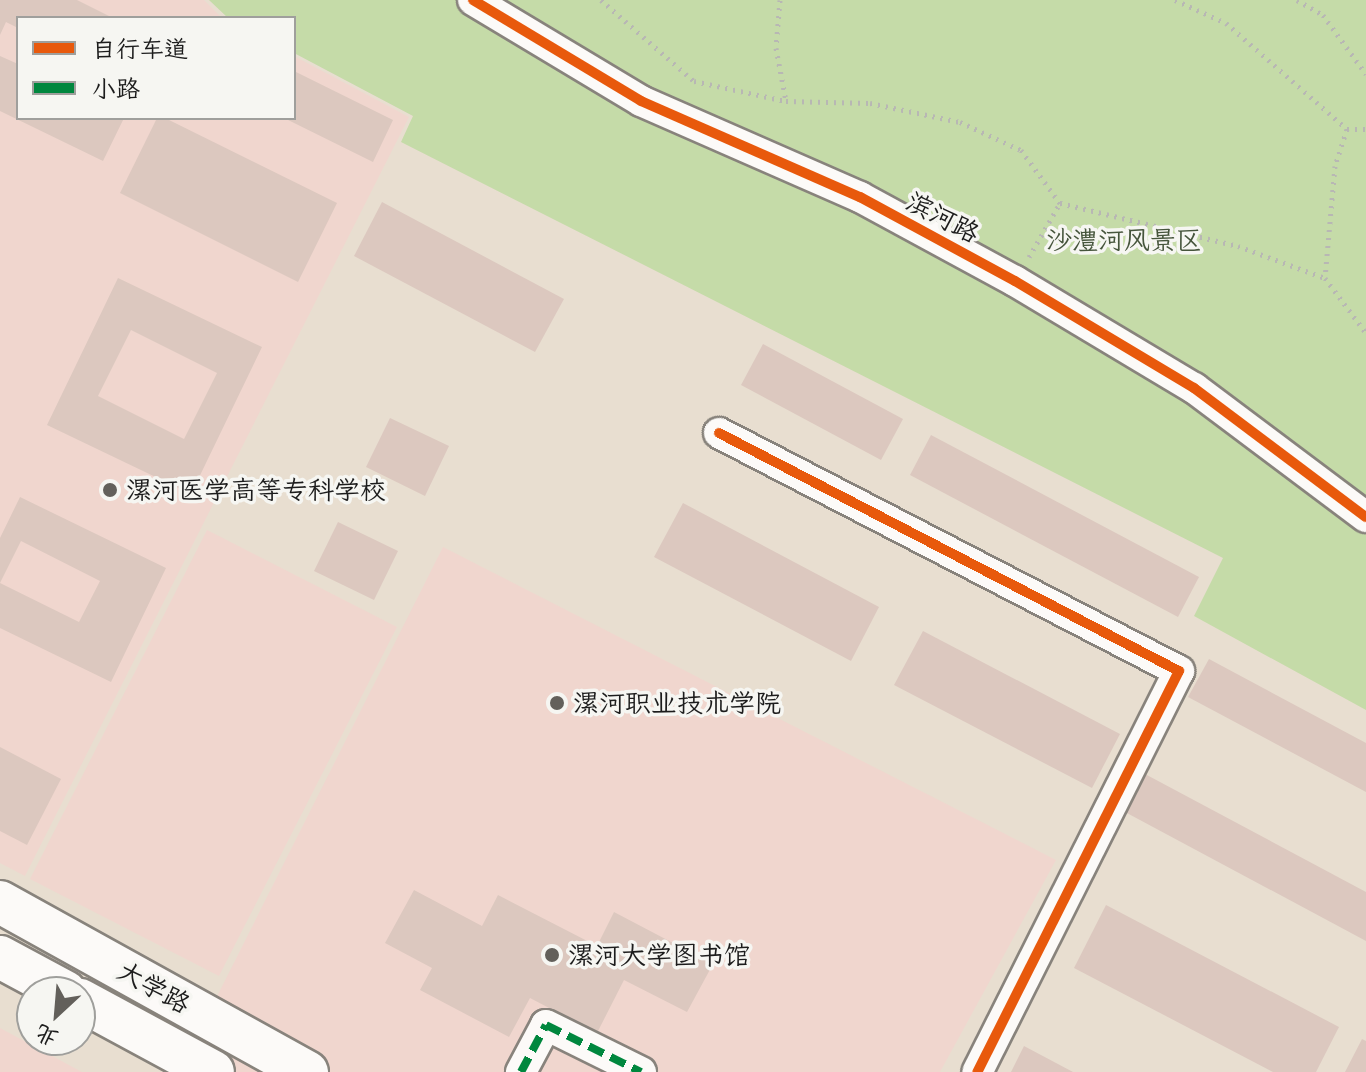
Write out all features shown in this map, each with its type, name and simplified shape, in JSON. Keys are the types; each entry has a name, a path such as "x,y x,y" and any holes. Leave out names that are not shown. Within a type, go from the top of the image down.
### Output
{"main road":[{"name":"大学路","path":"0,902 307,1072"},
{"path":"0,957 35,976"},
{"name":"大学路","path":"96,1009 213,1072"}],"street":[{"name":"滨河路","path":"473,0 641,101 860,197 1015,281 1194,388 1366,517"},
{"path":"719,433 1179,671 977,1072"},
{"path":"521,1072 546,1025 641,1072"}],"path":[{"path":"601,0 694,81 786,101 870,103 960,122 1021,150 1060,203 1238,246 1325,278 1366,333"},
{"path":"780,0 776,48 786,101"},
{"path":"1175,0 1226,23 1347,129 1366,129"},
{"path":"1297,0 1323,15 1366,74"},
{"path":"1325,278 1335,166 1347,129"},
{"path":"1015,281 1060,203"}],"shaded area":[{"name":"漯河医学高等专科学校","path":"0,0 204,0 220,16 16,16 16,120 296,120 296,57 409,117 25,876 0,863"},
{"path":"207,530 397,627 219,976 30,879"},
{"name":"漯河职业技术学院","path":"443,547 1056,860 940,1072 179,1072"},
{"path":"0,1028 16,1037 16,1056 52,1056 82,1072 0,1072"}],"green space":[{"name":"沙澧河风景区","path":"209,0 1366,0 1366,710 1194,616 1223,558 401,142 413,116 296,54 296,16 226,16"}],"building":[{"path":"0,0 77,0 109,16 16,16 16,27 6,22 0,35"},
{"path":"0,56 16,63 16,119 0,111"},
{"path":"296,72 393,120 373,162 288,120 296,120"},
{"path":"19,120 123,120 103,161"},
{"path":"156,120 169,120 337,203 298,282 120,193"},
{"path":"382,202 564,299 535,352 354,256"},
{"path":"118,278 262,347 191,494 47,425","holes":["131,330 217,373 184,439 98,396"]},
{"path":"763,344 903,419 881,460 741,385"},
{"path":"390,418 449,446 425,496 366,467"},
{"path":"931,435 1199,577 1178,617 910,475"},
{"path":"20,497 166,568 111,682 0,628 0,583 0,538","holes":["21,541 100,581 79,622 0,583"]},
{"path":"683,503 879,607 851,661 654,557"},
{"path":"338,522 398,551 374,600 314,571"},
{"path":"923,631 1120,734 1092,788 894,685"},
{"path":"1209,659 1366,743 1366,792 1188,697"},
{"path":"0,747 61,779 27,845 0,831"},
{"path":"1145,774 1366,892 1366,941 1125,812"},
{"name":"漯河大学图书馆","path":"414,890 482,926 498,895 597,946 614,912 713,964 687,1012 624,980 597,1033 530,998 509,1037 420,990 432,968 385,943"},
{"path":"1106,905 1339,1027 1316,1072 1273,1072 1074,968"},
{"path":"1362,1039 1366,1041 1366,1072 1345,1072"},
{"path":"1024,1046 1073,1072 1011,1072"}],"marked path":[{"path":"521,1072 546,1025 641,1072"}],"cycle path":[{"path":"473,0 641,101 860,197 1015,281 1194,388 1366,517"},
{"path":"719,433 1179,671 977,1072"}],"place":[{"name":"漯河医学高等专科学校","path":"110,490"},
{"name":"漯河职业技术学院","path":"557,703"},
{"name":"漯河大学图书馆","path":"552,955"}]}
